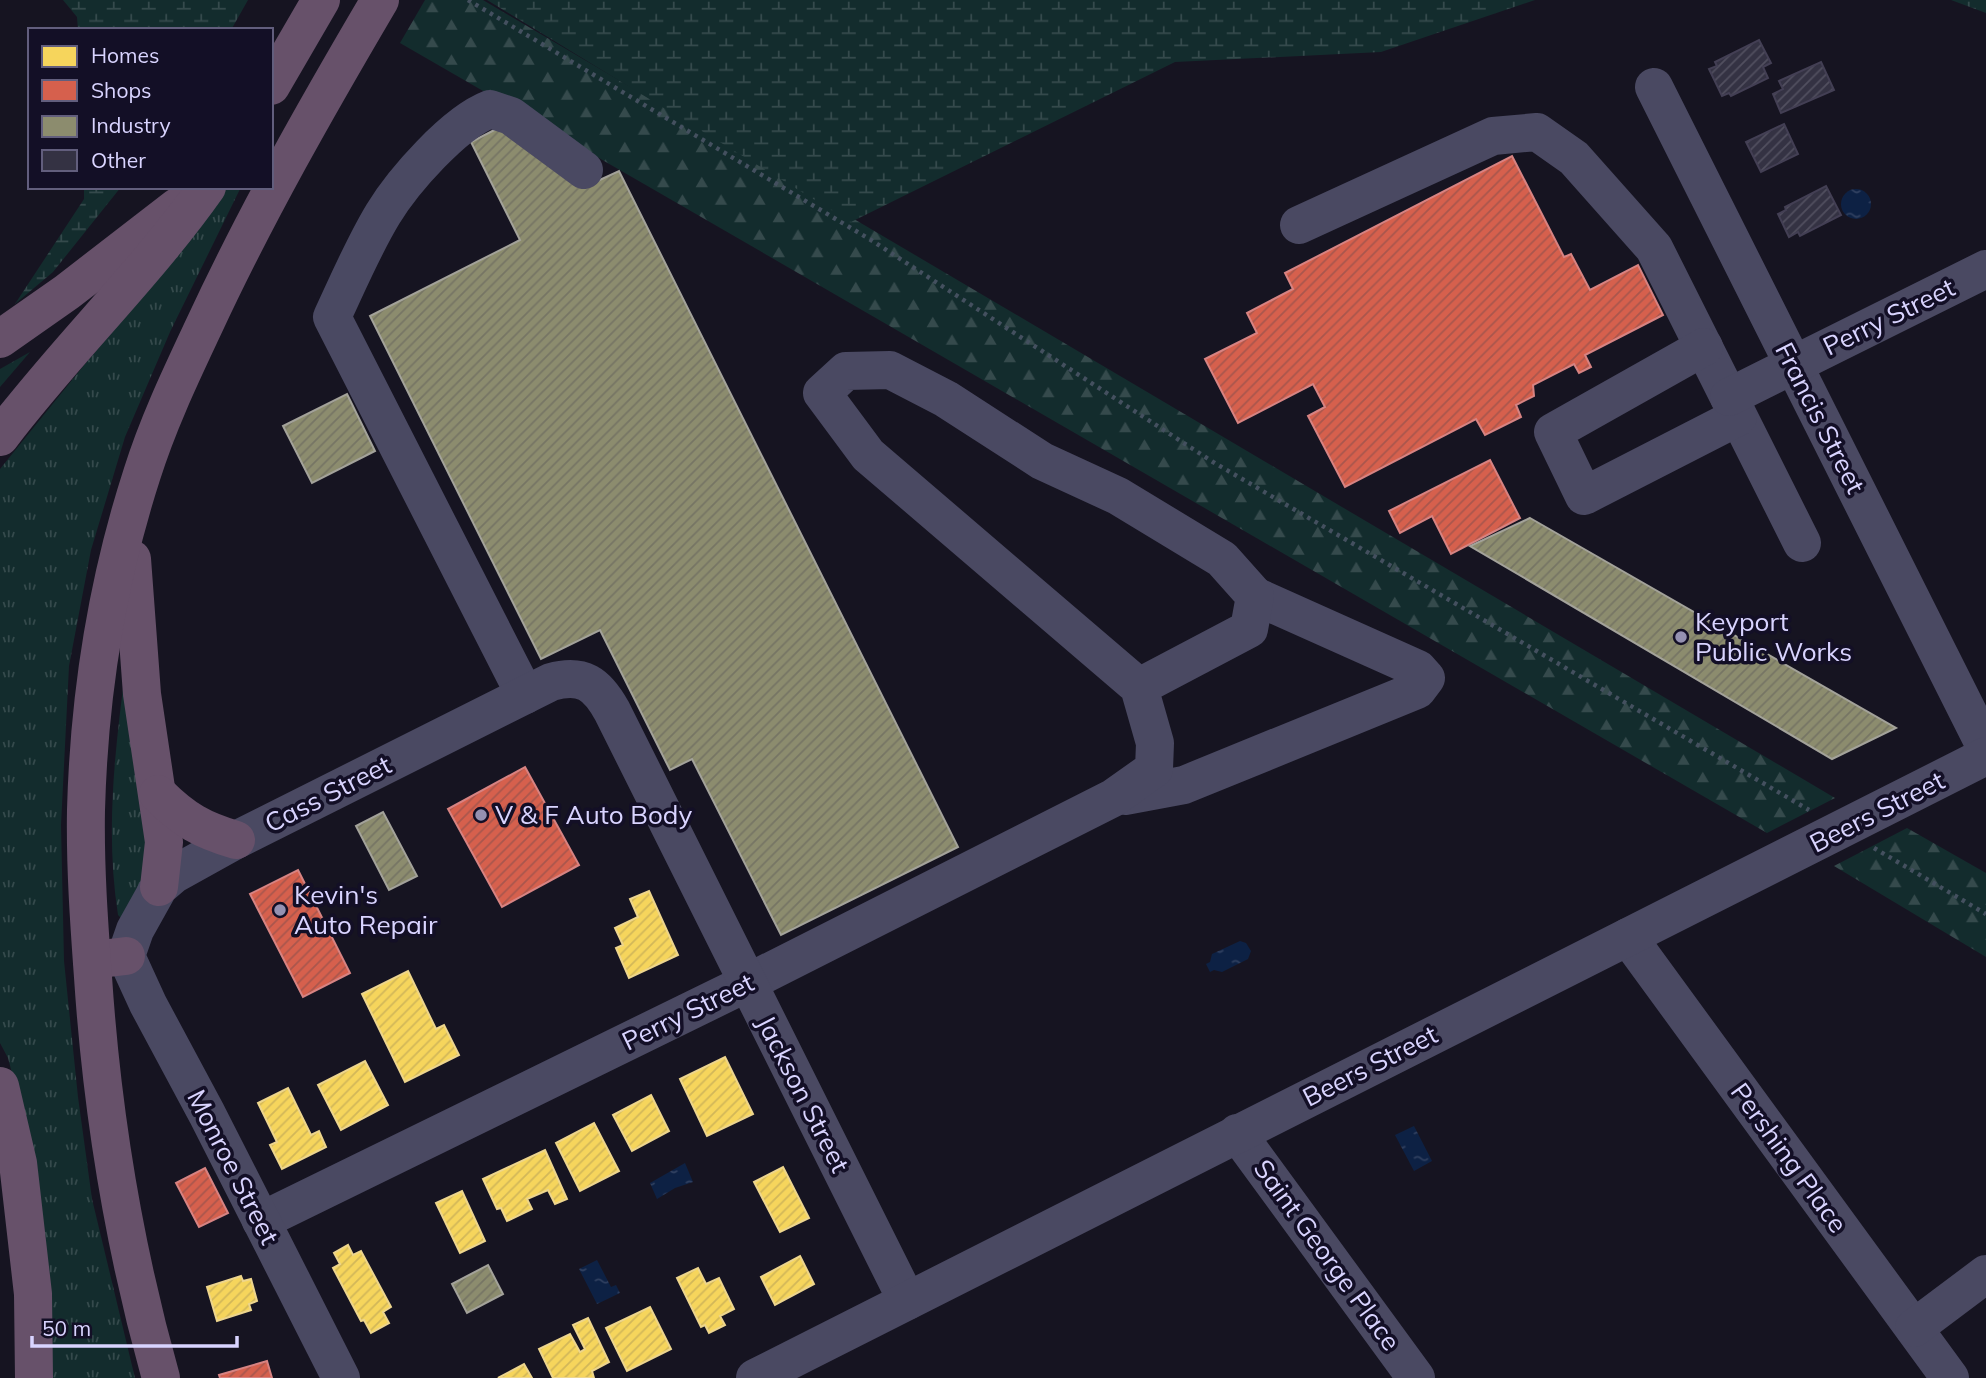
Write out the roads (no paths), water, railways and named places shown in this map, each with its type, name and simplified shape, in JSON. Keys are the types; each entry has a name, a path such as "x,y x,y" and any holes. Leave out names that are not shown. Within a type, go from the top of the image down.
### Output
{"highway":[{"path":"273,83 321,0"},
{"path":"273,188 380,0"},
{"path":"0,339 67,292 202,189"},
{"path":"0,437 39,388 149,263 204,189"},
{"path":"161,1378 131,1258 112,1159 100,1063 109,958 87,875 86,811 92,713 107,615 129,519 159,426 221,289 272,189"},
{"path":"129,519 142,694 159,794 164,842 159,887"},
{"path":"159,794 187,821 236,840"},
{"path":"0,1086 12,1128 18,1163 33,1294 34,1378"},
{"path":"20,1196 20,1378"}],"street":[{"name":"Francis Street","path":"1654,87 1986,748"},
{"path":"525,695 332,317 383,214 430,153 477,114 490,109 511,116 584,170"},
{"path":"1299,225 1493,136 1537,132 1574,158 1654,248 1802,543"},
{"name":"Perry Street","path":"1704,347 1553,432 1584,496 1734,407 1793,365 1986,269"},
{"path":"890,370 946,399 1042,461 1118,496 1222,559 1255,596 1418,668 1426,678 1417,690 1184,785 1113,798 1154,769 1155,743 1139,687 868,455 822,393 846,372 890,370"},
{"path":"1139,687 1249,629 1255,596"},
{"name":"Cass Street","path":"109,958 135,930 159,887 173,875 236,840 551,682 571,678"},
{"name":"Jackson Street","path":"571,678 590,683 606,700 907,1301"},
{"name":"Beers Street","path":"755,1378 815,1365 907,1301 1986,756"},
{"name":"Perry Street","path":"261,1221 747,983 1113,798"},
{"name":"Pershing Place","path":"1628,937 1950,1378"},
{"name":"Monroe Street","path":"109,958 148,1004 341,1378"},
{"name":"Saint George Place","path":"1237,1133 1416,1378"},
{"path":"1914,1328 1986,1274"}],"water":[{"path":"1856,189 1867,193 1871,204 1867,215 1856,219 1845,215 1841,204 1845,193"},
{"path":"1240,941 1246,943 1251,951 1248,959 1222,972 1210,972 1206,964 1210,962 1212,954"},
{"path":"1414,1126 1432,1161 1414,1171 1395,1135"},
{"path":"685,1163 693,1182 675,1188 657,1199 650,1183"},
{"path":"597,1260 611,1287 616,1285 620,1293 597,1304 579,1269"}],"place":[{"name":"Keyport Public Works","path":"1681,637"},
{"name":"V & F Auto Body","path":"481,815"},
{"name":"Kevin's Auto Repair","path":"280,910"}]}
